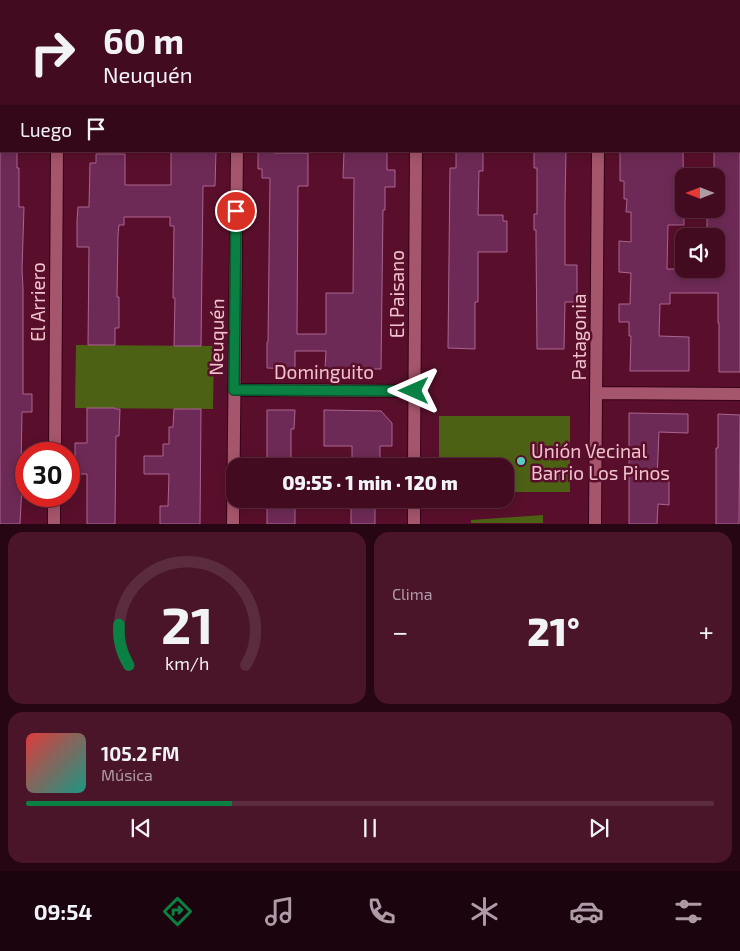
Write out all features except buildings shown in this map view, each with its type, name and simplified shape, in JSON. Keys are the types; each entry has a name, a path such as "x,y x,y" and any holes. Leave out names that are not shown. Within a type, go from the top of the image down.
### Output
{"street":[{"name":"El Arriero","path":"55,442 57,152"},
{"name":"Neuquén","path":"233,524 237,152"},
{"name":"El Paisano","path":"414,458 416,152"},
{"name":"Patagonia","path":"596,524 598,152"},
{"name":"Dominguito","path":"234,390 414,391"},
{"path":"596,392 740,394"},
{"path":"54,507 54,524"},
{"path":"414,508 414,524"}],"green space":[{"path":"76,345 214,346 213,409 75,408"},
{"path":"439,416 570,416 570,492 514,492 514,458 439,458"},
{"path":"543,515 543,523 471,523 471,520"}],"place":[{"name":"Unión Vecinal Barrio Los Pinos","path":"521,461"}],"route":[{"path":"236,211 234,390 414,391"}]}
